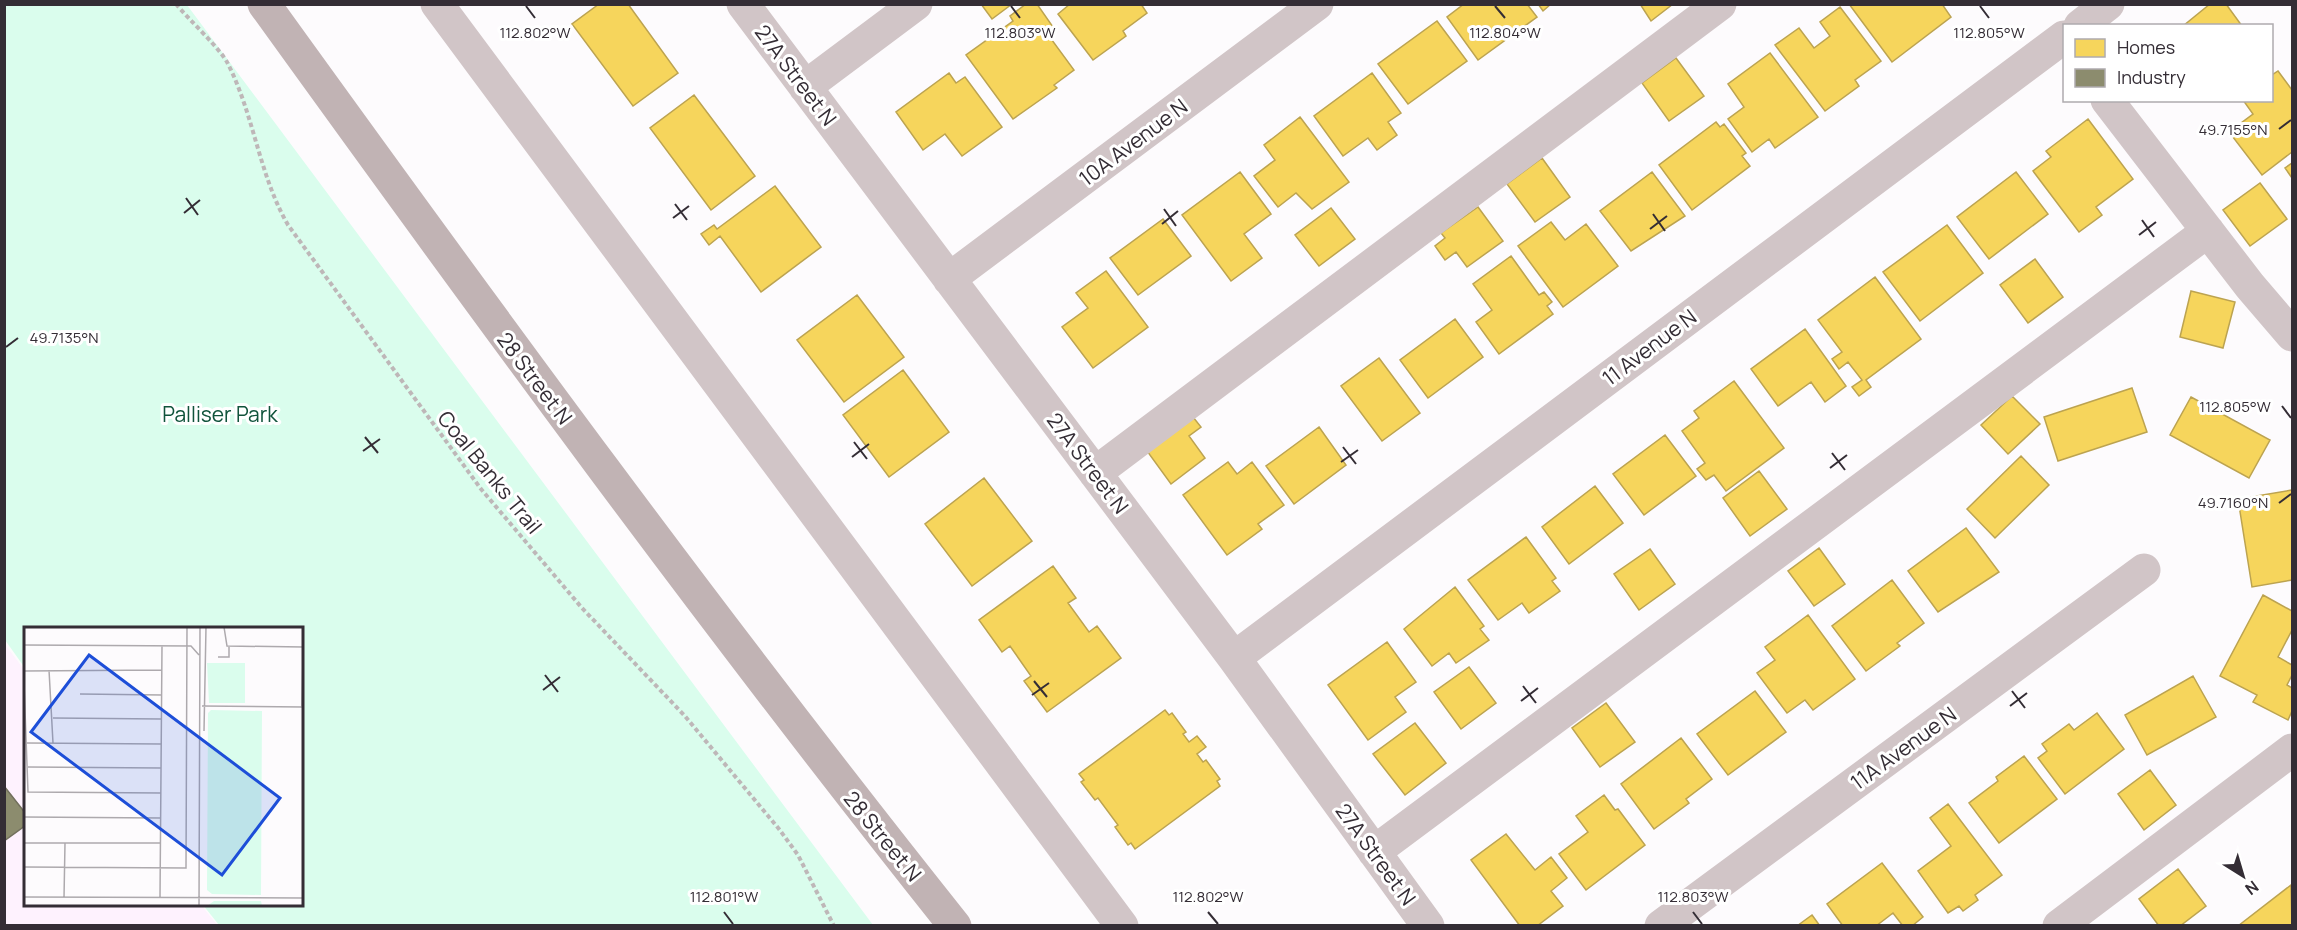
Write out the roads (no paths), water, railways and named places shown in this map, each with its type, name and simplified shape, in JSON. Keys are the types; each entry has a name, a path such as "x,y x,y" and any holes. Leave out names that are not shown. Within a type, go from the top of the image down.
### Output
{"main road":[{"name":"28 Street N","path":"264,4 502,333 812,747 955,926"},
{"name":"28 Street N","path":"812,747 927,926"}],"street":[{"path":"437,4 1122,926"},
{"name":"27A Street N","path":"743,4 1234,658 1428,926"},
{"path":"805,87 916,4"},
{"name":"10A Avenue N","path":"950,279 1317,4"},
{"path":"1095,473 1720,4"},
{"name":"11 Avenue N","path":"2083,24 2108,4"},
{"name":"11 Avenue N","path":"1234,658 2063,40"},
{"path":"2109,102 2292,335"},
{"path":"1374,852 2208,231"},
{"name":"11A Avenue N","path":"1661,926 2144,570"},
{"path":"2059,926 2292,750"}],"park label":[{"name":"Palliser Park","path":"220,414"}]}
